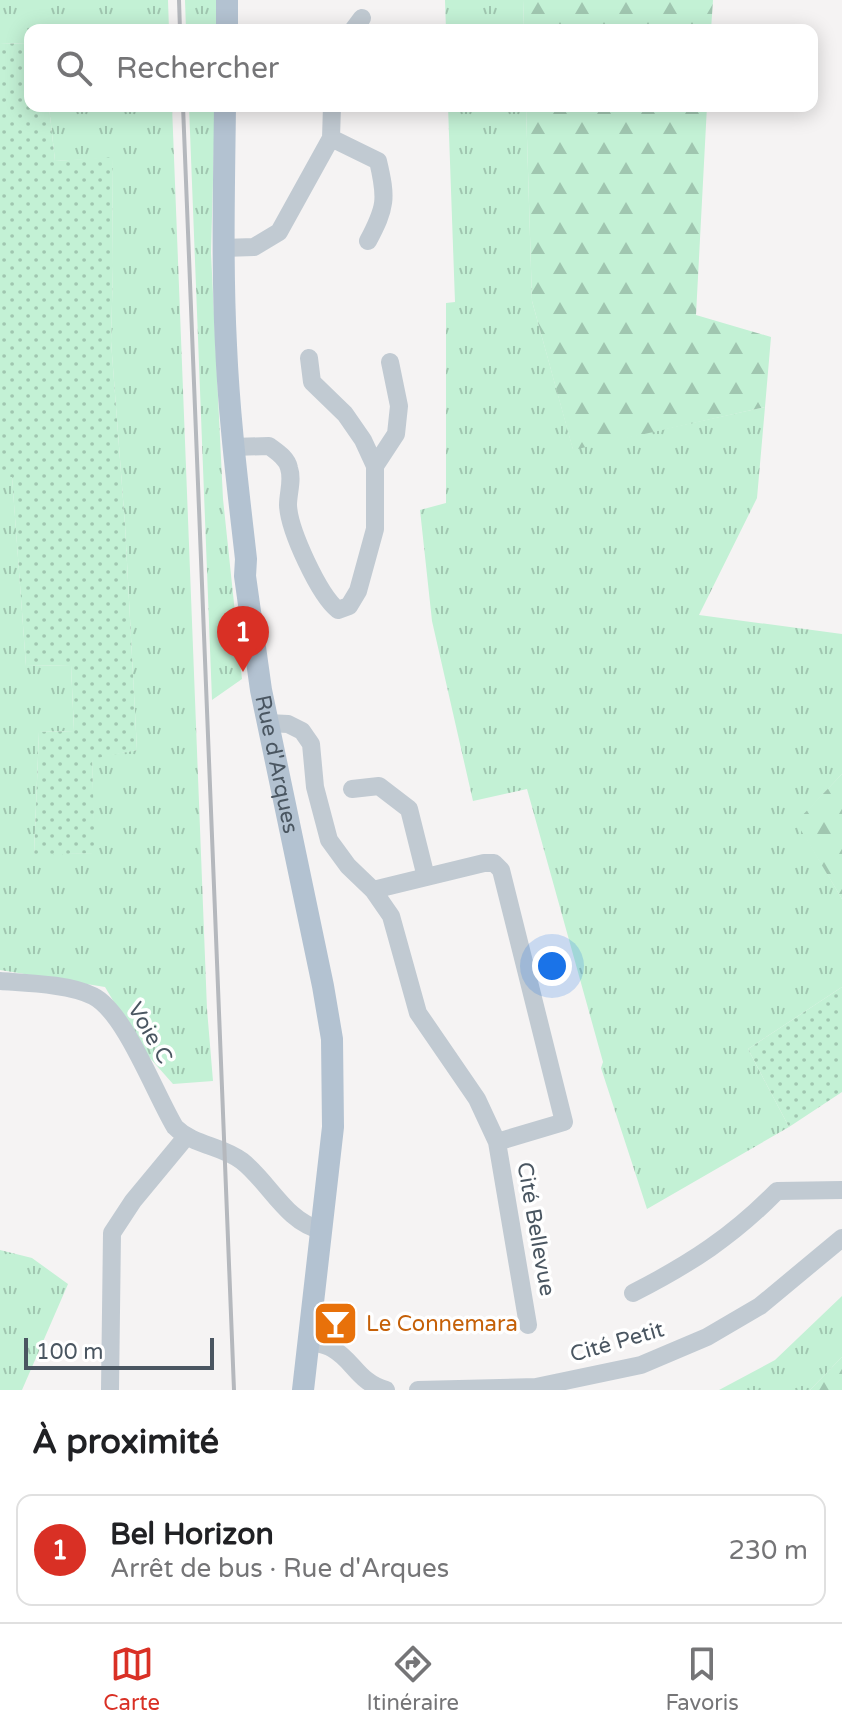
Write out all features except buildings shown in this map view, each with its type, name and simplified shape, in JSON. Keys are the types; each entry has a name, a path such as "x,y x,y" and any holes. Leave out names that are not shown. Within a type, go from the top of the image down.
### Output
{"main road":[{"path":"227,0 227,24"},
{"name":"Rue d'Arques","path":"225,112 223,248 233,447 245,576 268,723 332,1039 333,1127 303,1390"}],"street":[{"path":"223,248 254,247 279,232 331,138 332,112"},
{"path":"331,138 378,161 383,185 383,214 368,241"},
{"path":"233,447 269,446 286,460 290,469 288,506 293,524 329,603 338,610 349,606 358,591 375,529 375,466 363,440 345,414 312,382 309,358"},
{"path":"375,466 396,434 399,406 390,362"},
{"name":"Cité Bellevue","path":"268,723 288,724 302,731 311,744 315,787 329,840 348,866 373,890 391,916 418,1013 477,1099 497,1142 528,1325"},
{"path":"352,789 379,786 409,809 426,877"},
{"name":"Cité Bellevue","path":"373,890 484,863 494,863 501,870 564,1122 497,1142"},
{"name":"Voie C","path":"0,981 75,991 97,998 110,1010 131,1042 169,1117 186,1137"},
{"path":"110,1390 112,1233 133,1201 186,1137 240,1159 298,1221 321,1230"},
{"path":"633,1293 677,1271 711,1249 746,1222 777,1191 842,1190"},
{"name":"Cité Petit","path":"418,1390 536,1387 641,1365 707,1337 760,1306 842,1238"},
{"path":"307,1341 333,1349 363,1380 386,1390"}],"green space":[{"path":"0,0 168,0 169,24 24,24 24,43 0,44"},
{"path":"185,0 218,0 217,24 186,24"},
{"path":"445,0 523,0 524,24 446,24"},
{"path":"523,0 713,0 711,24 524,24"},
{"path":"24,43 24,112 50,112 55,161 112,157 111,341 137,750 92,759 95,853 34,855 39,732 74,731 71,665 26,666 12,477 0,477 0,44"},
{"path":"50,112 172,112 207,1009 213,1081 173,1084 142,1049 105,987 0,970 0,477 12,476 26,666 71,665 74,731 39,732 34,854 94,853 92,758 137,750 111,341 112,158 55,161"},
{"path":"189,112 215,112 211,253 223,499 242,679 212,700"},
{"path":"448,112 526,112 532,301 573,449 765,407 757,498 699,615 842,634 842,774 797,822 842,899 842,987 748,1049 789,1127 647,1209 601,1068 603,1062 527,789 473,801 432,621 420,510 446,503 446,303 455,302"},
{"path":"526,112 707,112 696,315 771,337 765,407 573,450 532,301"},
{"path":"842,774 842,899 796,822"},
{"path":"842,987 842,1092 789,1127 748,1049"},
{"path":"0,1250 32,1258 68,1284 22,1390 0,1390"},
{"path":"842,1296 842,1357 810,1390 719,1390 775,1360"},
{"path":"842,1357 842,1390 810,1390"}],"railway":[{"path":"179,0 180,24"},
{"path":"183,112 234,1390"}],"place":[{"name":"Bel Horizon","path":"243,672"},
{"name":"Le Connemara","path":"335,1324"}]}
